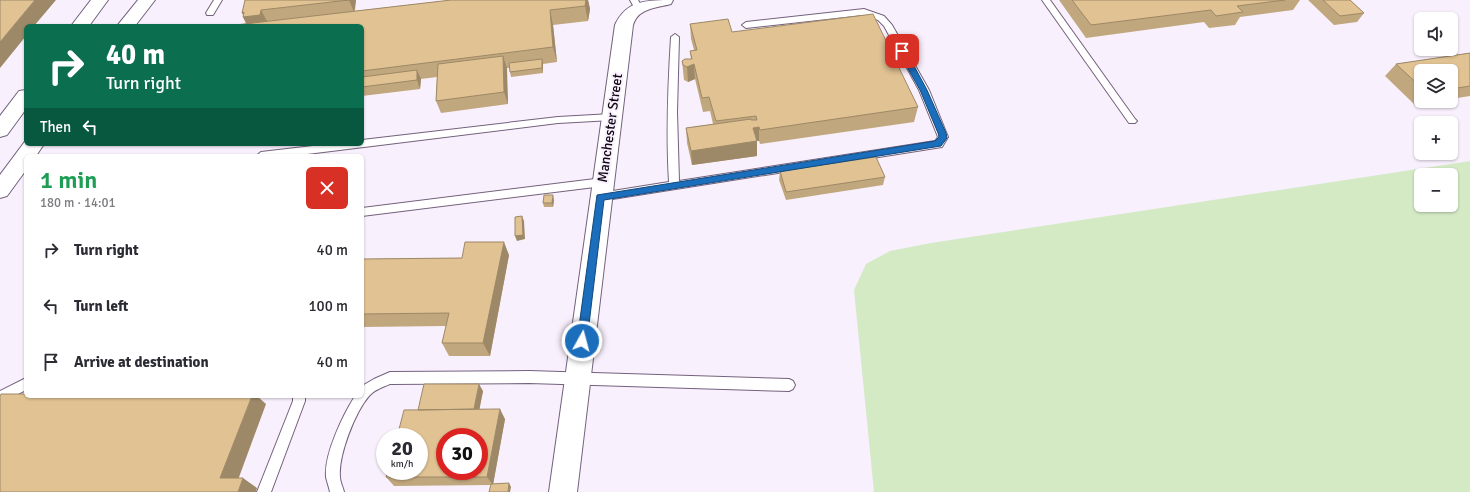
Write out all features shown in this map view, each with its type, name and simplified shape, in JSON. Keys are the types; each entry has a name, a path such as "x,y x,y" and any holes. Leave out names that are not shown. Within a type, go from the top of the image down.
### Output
{"street":[{"path":"82,24 100,0"},
{"path":"128,24 147,0"},
{"path":"636,4 666,0"},
{"name":"Manchester Street","path":"563,492 601,190 624,25 626,18 636,4"},
{"path":"0,130 24,99"},
{"path":"0,190 24,158"}],"lane":[{"path":"210,13 218,0"},
{"path":"1046,0 1132,121"},
{"path":"364,212 601,190 674,186 938,144 943,138 924,90 888,25 881,18 864,12 746,25"},
{"path":"674,186 671,147 671,100 675,37"},
{"path":"364,144 558,120 612,117"},
{"path":"277,154 344,146"},
{"path":"364,393 377,383 390,378 529,377 577,380 789,385"},
{"path":"0,397 24,385"},
{"path":"264,492 300,402 299,398"},
{"path":"337,492 333,477 338,452 348,420 361,398"}],"green space":[{"path":"1470,161 1470,492 874,492 854,290 866,264 890,251 931,243 1414,170 1414,212 1458,212 1458,168 1424,168"}],"building":[{"path":"0,0 35,0 0,42"},
{"path":"245,0 349,0 261,10 260,15 243,17 244,12 242,13"},
{"path":"451,0 586,0 585,6 550,10 553,47 364,71 364,24 244,24"},
{"path":"1072,0 1285,0 1237,6 1243,12 1216,16 1211,10 1091,25"},
{"path":"1323,0 1350,0 1364,13 1340,16"},
{"path":"873,14 918,107 760,130 759,127 753,128 757,141 691,151 686,128 751,119 757,120 756,116 716,121 709,97 702,98 694,64 687,67 683,65 682,61 685,59 692,59 690,51 697,50 690,24 728,19 732,32"},
{"path":"1470,53 1470,86 1458,88 1458,64 1414,64 1414,81 1396,64 1458,56"},
{"path":"503,56 504,92 436,101 438,64"},
{"path":"542,59 542,68 510,72 509,63"},
{"path":"417,70 417,80 364,87 364,77"},
{"path":"876,157 885,177 786,192 780,171"},
{"path":"544,195 553,195 552,203 543,203"},
{"path":"522,216 523,235 515,236 515,217"},
{"path":"465,242 504,242 483,343 442,343 449,313 364,314 364,259 462,258"},
{"path":"424,384 479,384 474,409 418,410"},
{"path":"1,394 24,394 24,398 251,398 220,478 243,478 238,492 0,492"},
{"path":"500,409 488,472 488,428 436,428 436,477 428,477 428,428 399,428 404,410"},
{"path":"509,483 508,492 489,492 491,484"}],"route":[{"path":"582,341 600,197 938,144 943,138 942,133 924,90 902,51"}]}
